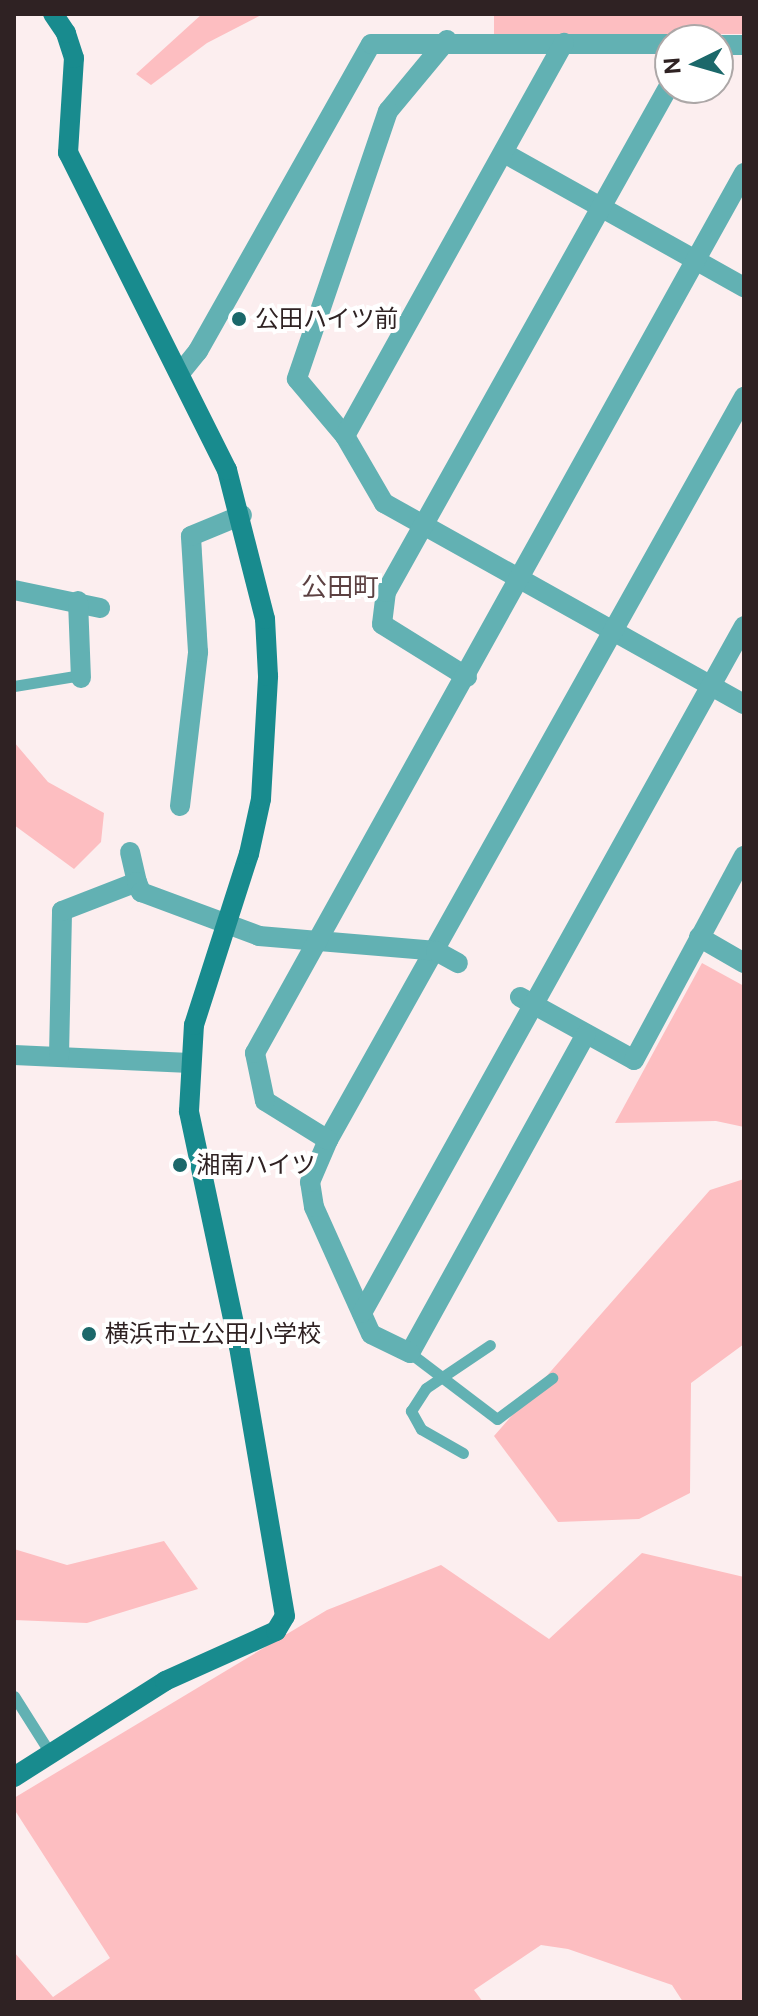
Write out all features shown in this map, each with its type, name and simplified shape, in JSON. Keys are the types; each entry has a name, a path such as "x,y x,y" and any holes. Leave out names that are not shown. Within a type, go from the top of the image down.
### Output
{"street":[{"path":"14,1777 165,1681 276,1631 285,1616 239,1347 196,1161 190,1063 194,1025 227,923 261,799 268,690 265,619 242,515 181,372 68,153 74,58 66,33 53,14"},
{"path":"181,372 198,351 371,44 447,40 654,44"},
{"path":"447,40 388,111 297,379 345,436 384,503 744,704"},
{"path":"345,436 564,43"},
{"path":"467,677 382,624 386,592 659,104"},
{"path":"504,153 744,287"},
{"path":"328,1140 265,1101 255,1053 315,940 467,677 517,580 744,173"},
{"path":"586,1034 410,1353 371,1334 314,1207 310,1182 328,1140 744,397"},
{"path":"180,806 198,652 191,536 242,515"},
{"path":"14,590 100,608"},
{"path":"78,601 81,676"},
{"path":"362,1313 527,1001 744,626"},
{"path":"130,852 141,892 259,936 436,951 458,963"},
{"path":"527,1001 634,1060 744,856"},
{"path":"59,1056 62,911 137,882"},
{"path":"699,937 744,963"},
{"path":"14,1055 190,1063"}],"lane":[{"path":"14,686 81,676"},
{"path":"463,1453 421,1429 411,1411 426,1388 490,1345"},
{"path":"410,1353 497,1419 552,1378"},
{"path":"14,1696 50,1753"}],"shaded area":[{"path":"202,14 263,14 207,43 151,85 136,74"},
{"path":"494,14 744,14 744,34 734,34 734,24 654,24 654,34 494,34"},
{"path":"14,742 48,782 104,813 101,842 74,869 14,825"},
{"path":"702,963 744,986 744,1127 716,1121 615,1123"},
{"path":"744,1179 744,1344 691,1383 690,1493 639,1519 558,1522 494,1436 710,1190"},
{"path":"164,1541 198,1589 87,1623 14,1620 14,1549 67,1565"},
{"path":"642,1553 744,1577 744,2002 683,2002 672,1985 568,1949 541,1945 474,1990 483,2002 14,2002 14,1952 53,1997 110,1958 14,1809 14,1798 327,1610 441,1565 549,1639"}],"place":[{"name":"公田ハイツ前","path":"239,319"},
{"name":"湘南ハイツ","path":"180,1165"},
{"name":"横浜市立公田小学校","path":"89,1334"}],"district":[{"name":"公田町","path":"340,587"}]}
